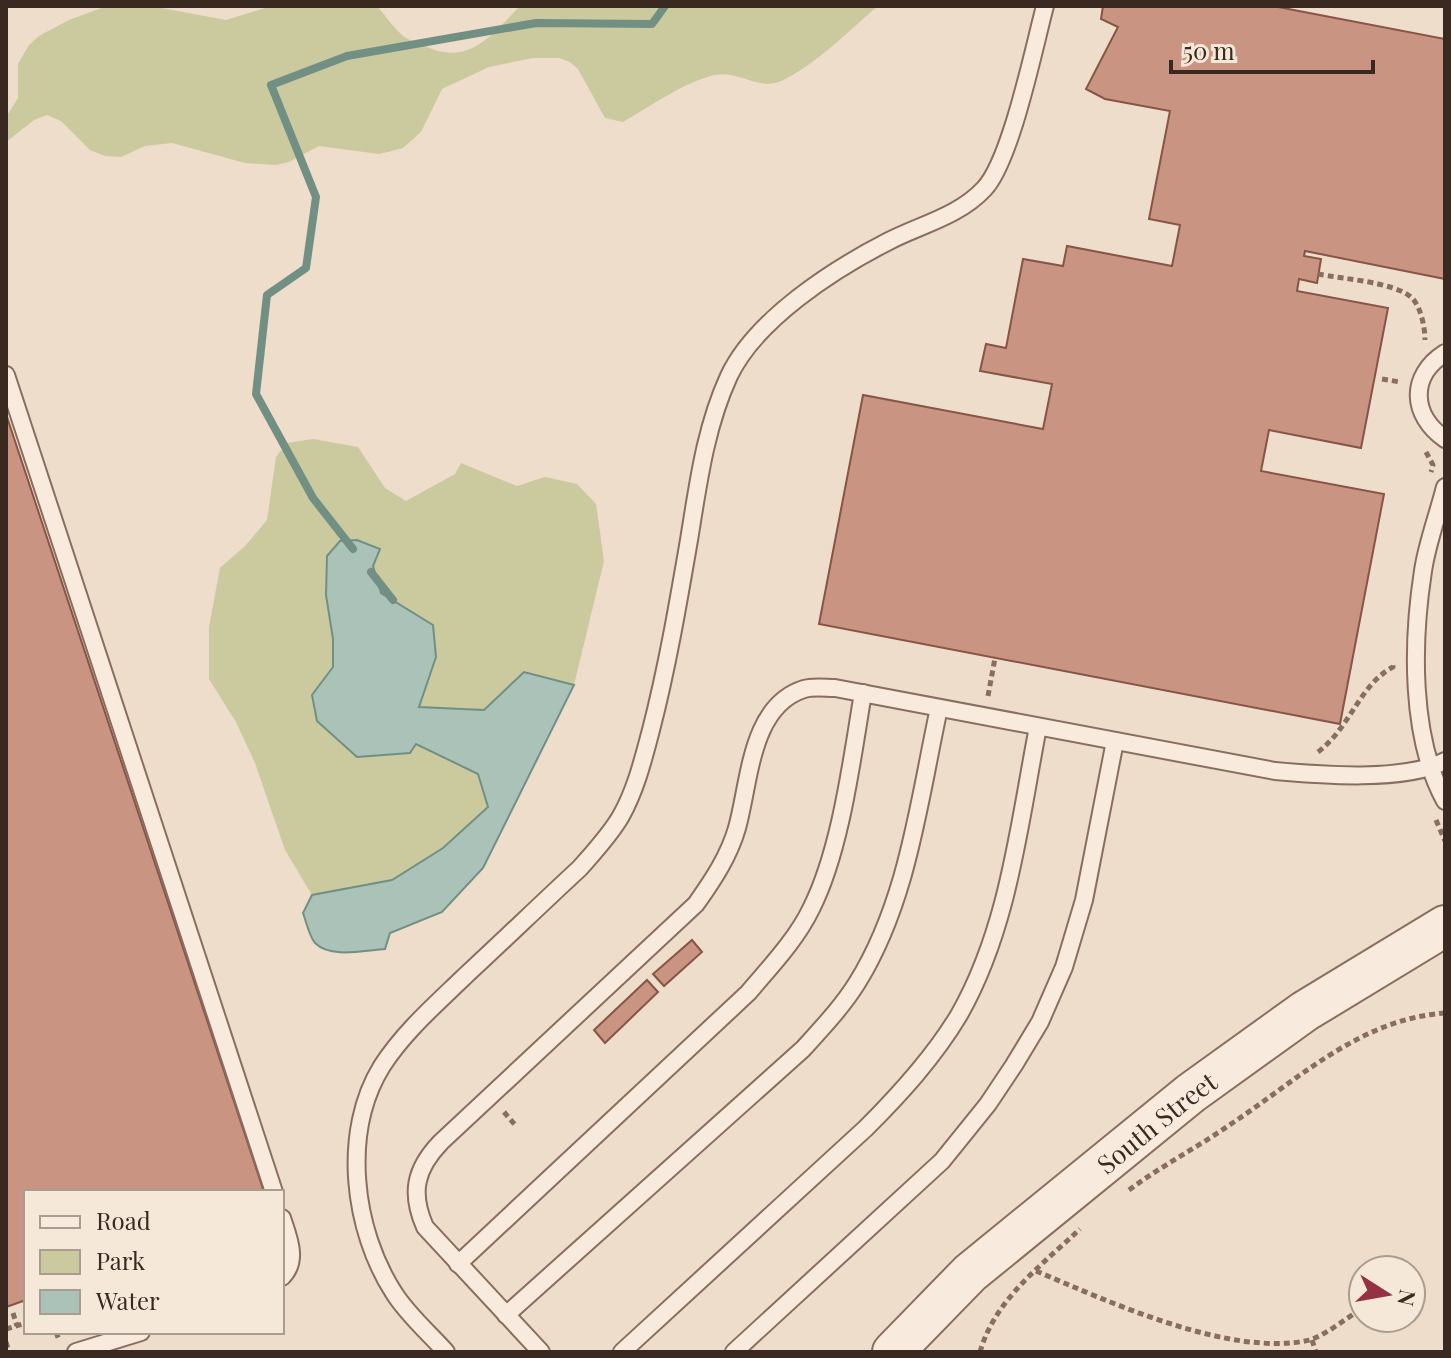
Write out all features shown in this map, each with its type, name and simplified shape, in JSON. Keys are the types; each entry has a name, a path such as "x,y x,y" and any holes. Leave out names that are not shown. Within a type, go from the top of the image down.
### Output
{"street":[{"name":"South Street","path":"893,1352 970,1273 1191,1093 1305,1011 1445,926"}],"lane":[{"path":"446,1352 395,1295 375,1260 361,1216 356,1180 359,1138 368,1092 382,1065 415,1024 580,868 621,817 636,784 660,696 703,455 714,415 739,358 762,331 787,309 842,268 890,240 948,215 984,190 995,173 1015,117 1045,6"},
{"path":"1445,353 1425,371 1419,397 1426,422 1445,439"},
{"path":"6,375 273,1190"},
{"path":"1437,483 1440,528 1423,568 1417,621 1420,724 1438,765 1445,801"},
{"path":"541,1352 425,1227 418,1211 416,1194 419,1175 427,1157 696,904 727,856 737,830 762,727 779,704 805,689 835,688 1275,771 1314,775 1402,773 1438,765"},
{"path":"458,1264 748,993 784,950 811,909 828,862 851,769 863,693"},
{"path":"506,1315 803,1049 832,1018 857,984 890,917 904,871 939,708"},
{"path":"622,1352 902,1092 958,1016 994,937 1005,900 1038,727"},
{"path":"734,1352 942,1161 988,1104 1014,1065 1040,1022 1068,954 1084,900 1115,741"},
{"path":"284,1224 293,1250 284,1275"},
{"path":"76,1352 134,1334"}],"path":[{"path":"1318,274 1398,290 1414,299 1426,339 1420,345"},
{"path":"1399,391 1402,371"},
{"path":"1382,379 1400,382"},
{"path":"1418,444 1425,449 1433,465 1437,483"},
{"path":"988,698 995,658"},
{"path":"1318,752 1335,739 1370,685 1393,667 1393,658"},
{"path":"1433,814 1445,841"},
{"path":"1121,1196 1233,1123 1319,1061 1398,1021 1445,1013"},
{"path":"980,1352 996,1315 1009,1296 1086,1224"},
{"path":"1036,1271 1201,1338 1240,1346 1280,1347 1312,1340 1347,1318"},
{"path":"13,1313 17,1326"},
{"path":"6,1329 24,1324"},
{"path":"57,1334 59,1340"},
{"path":"1312,1340 1316,1352"},
{"path":"6,1342 9,1352"}],"green space":[{"path":"107,6 151,6 226,20 272,6 377,6 402,35 441,52 454,53 478,45 520,6 878,6 820,56 781,81 765,84 732,75 715,75 680,89 623,122 605,118 578,69 570,62 559,58 533,58 489,67 442,89 421,132 403,148 379,154 319,146 289,162 276,165 245,163 172,143 145,146 121,157 105,156 90,150 61,121 47,115 34,120 6,142 6,117 18,98 18,64 29,45 69,20"},
{"path":"313,439 358,447 385,488 406,501 455,474 461,463 517,486 545,477 577,484 596,504 604,561 574,685 524,672 485,710 419,707 436,657 433,625 381,593 373,566 379,549 326,595 333,639 333,667 312,695 478,774 489,807 443,848 392,880 312,895 285,850 255,763 236,722 209,679 209,627 220,568 246,545 267,520 276,457 287,443"}],"water":[{"path":"357,540 380,549 373,566 381,593 433,625 436,657 419,707 484,710 524,672 574,685 483,868 442,912 390,933 385,949 339,952 322,948 311,936 303,913 312,895 392,880 443,848 488,807 478,774 416,744 410,753 357,757 317,721 312,695 333,667 333,639 326,595 327,556 340,541"}],"building":[{"path":"1103,6 1273,6 1445,39 1445,279 1305,251 1304,256 1321,259 1317,283 1299,279 1297,291 1388,308 1361,448 1269,430 1261,471 1384,494 1340,724 819,624 863,395 1043,429 1052,384 980,371 986,344 1006,348 1023,259 1063,266 1067,246 1172,266 1180,225 1149,219 1170,111 1105,99 1086,89 1118,27 1101,19"},
{"path":"6,414 263,1190 24,1190 24,1301 6,1307"},
{"path":"692,940 702,952 664,986 653,974"},
{"path":"647,980 658,992 605,1043 594,1030"}],"waterway":[{"path":"353,549 313,498 256,394 267,295 306,268 316,197 271,85 347,56 536,23 652,24 665,6"},
{"path":"371,572 393,600"}]}
